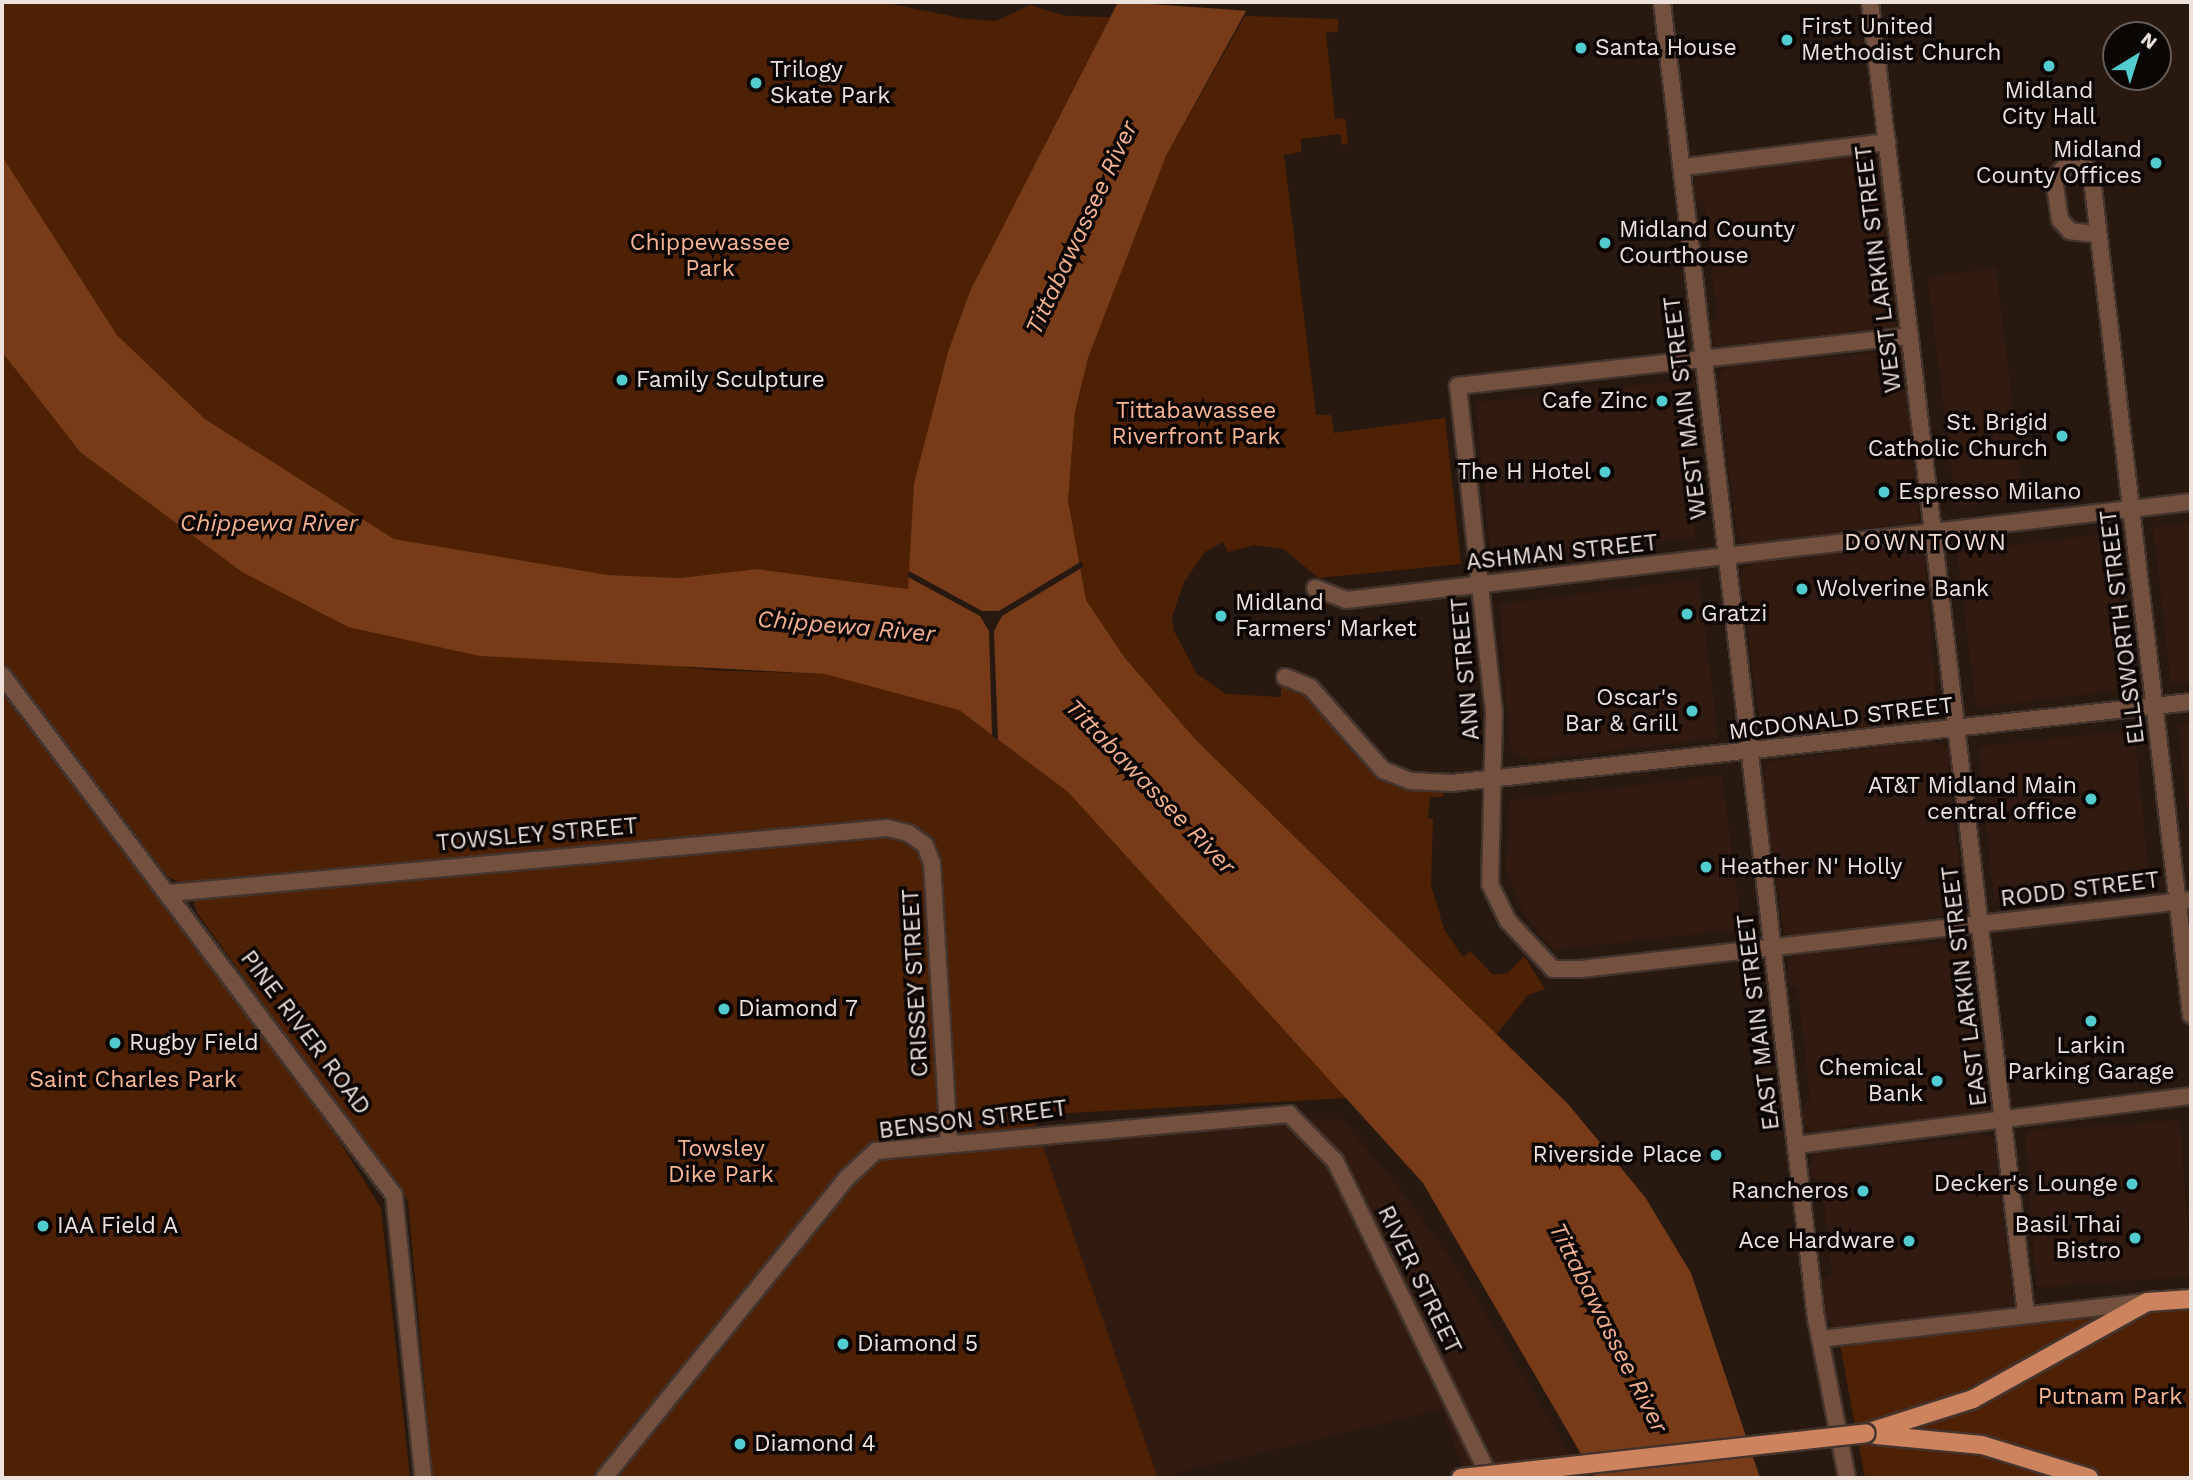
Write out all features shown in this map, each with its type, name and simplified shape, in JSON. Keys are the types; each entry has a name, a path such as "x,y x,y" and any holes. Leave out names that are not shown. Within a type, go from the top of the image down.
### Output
{"main road":[{"path":"1461,1478 1866,1433 1973,1399 2147,1302 2191,1299"},
{"path":"1866,1433 1982,1445 2089,1478"}],"street":[{"name":"WEST MAIN STREET","path":"1662,2 1684,167 1726,558"},
{"name":"WEST LARKIN STREET","path":"1870,2 1934,531"},
{"path":"1684,167 1887,142"},
{"name":"ELLSWORTH STREET","path":"2096,234 2155,706 2184,900 2191,1015"},
{"path":"1703,359 1910,336"},
{"name":"ANN STREET","path":"1525,944 1490,884 1497,782 1482,584 1458,386 1703,359"},
{"name":"ASHMAN STREET","path":"1315,589 1346,600 2191,502"},
{"name":"EAST LARKIN STREET","path":"1934,531 2026,1314"},
{"name":"EAST MAIN STREET","path":"1726,558 1821,1339 1847,1478"},
{"name":"PINE RIVER ROAD","path":"2,675 169,893 394,1195 423,1478"},
{"name":"MCDONALD STREET","path":"1284,677 1310,687 1358,748 1383,771 1410,781 1497,782 2191,702"},
{"name":"TOWSLEY STREET","path":"169,893 874,829 908,833"},
{"name":"CRISSEY STREET","path":"908,833 925,845 932,863 949,1141"},
{"name":"RODD STREET","path":"1525,944 1553,970 1772,949 2184,900"},
{"path":"1796,1145 2191,1096"},
{"name":"BENSON STREET","path":"604,1478 864,1158 876,1151 949,1141 1289,1114"},
{"name":"RIVER STREET","path":"1289,1114 1335,1161 1490,1478"},
{"path":"1821,1339 2147,1302"}],"shaded area":[{"path":"1859,150 1881,159 1899,324 1890,331 1715,346 1709,327 1717,315 1705,205 1693,193 1696,174 1714,167 1720,171 1850,157"},
{"path":"1996,268 2024,498 1956,507 1928,276"},
{"path":"1895,351 1905,358 1919,521 1760,545 1738,541 1717,376 1730,366"},
{"name":"The H Hotel","path":"1679,381 1695,537 1492,559 1475,402"},
{"path":"2191,523 2191,682 2171,684 2153,527"},
{"path":"2111,533 2130,689 1976,708 1957,552"},
{"path":"1905,544 1929,552 1925,564 1938,722 1784,742 1762,738 1740,573 1754,562"},
{"path":"1699,579 1718,738 1532,760 1515,754 1509,743 1500,604"},
{"path":"2191,723 2191,849 2178,725"},
{"path":"2134,730 2150,883 1994,900 1978,746"},
{"path":"1929,740 1948,748 1963,912 1807,938 1784,933 1762,782 1768,762"},
{"path":"1722,775 1742,929 1554,950 1524,915 1506,870 1509,800"},
{"path":"1965,942 1973,953 1983,1093 1992,1102 1986,1114 1836,1127 1825,1134 1808,1129 1801,1115 1810,1098 1798,990 1787,981 1788,961 1803,952"},
{"path":"1296,1119 1342,1119 1397,1185 1463,1276 1585,1478 1466,1478 1442,1409 1158,1478 1041,1142"},
{"path":"2180,1120 2191,1277 2036,1287 2025,1131"},
{"path":"1973,1132 1994,1139 2014,1309 1836,1329 1825,1317 1822,1280 1832,1273 1822,1185 1809,1172 1814,1153 1967,1138"}],"green space":[{"name":"Chippewassee Park","path":"2,2 881,2 966,19 996,21 1030,5 1066,16 1110,17 970,291 948,352 914,483 909,589 757,569 680,578 608,575 394,539 205,419 117,335 2,156"},
{"name":"Tittabawassee Riverfront Park","path":"1245,16 1338,19 1338,31 1326,33 1335,119 1345,118 1348,144 1342,145 1340,134 1301,139 1301,152 1284,155 1316,415 1331,415 1334,433 1445,418 1461,564 1319,578 1283,549 1254,545 1228,552 1223,542 1205,552 1184,582 1172,617 1174,631 1197,674 1226,694 1281,697 1281,685 1296,684 1372,774 1408,788 1442,790 1444,797 1430,797 1428,818 1433,819 1431,885 1444,929 1463,957 1470,951 1493,975 1508,973 1524,956 1545,989 1528,995 1497,1034 1196,740 1125,658 1086,600 1068,500 1075,412 1088,358 1166,156"},
{"name":"Towsley Dike Park","path":"2,352 80,452 242,572 348,627 710,670 825,674 906,691 959,710 1068,792 1347,1098 1032,1115 1158,1478 433,1478 408,1201 197,913 189,886 168,877 2,661"},
{"name":"Saint Charles Park","path":"2,691 315,1102 381,1208 410,1478 2,1478"},
{"name":"Putnam Park","path":"2191,1307 2191,1478 1865,1478 1840,1345"}],"water":[{"path":"1118,2 1251,2 1166,156 1088,358 1075,412 1068,500 1086,600 1125,658 1196,740 1568,1104 1645,1197 1691,1273 1760,1478 1595,1478 1423,1183 1068,792 959,710 825,674 480,656 348,627 242,572 80,452 2,352 2,156 117,335 205,419 394,539 608,575 680,578 757,569 908,589 914,483 948,352 970,291"}],"pier":[{"path":"1121,2 1254,2 1250,11"},
{"path":"1082,561 1083,567 1002,616 994,631 998,740 992,736 989,631 980,616 908,577 909,571 982,611 999,611"}],"place":[{"name":"First United Methodist Church","path":"1787,40"},
{"name":"Santa House","path":"1581,48"},
{"name":"Midland City Hall","path":"2049,66"},
{"name":"Trilogy Skate Park","path":"756,83"},
{"name":"Midland County Offices","path":"2156,163"},
{"name":"Midland County Courthouse","path":"1605,243"},
{"name":"Family Sculpture","path":"622,380"},
{"name":"Cafe Zinc","path":"1662,401"},
{"name":"St. Brigid Catholic Church","path":"2062,436"},
{"name":"The H Hotel","path":"1605,472"},
{"name":"Espresso Milano","path":"1884,492"},
{"name":"Wolverine Bank","path":"1802,589"},
{"name":"Gratzi","path":"1687,614"},
{"name":"Midland Farmers' Market","path":"1221,616"},
{"name":"Oscar's Bar & Grill","path":"1692,711"},
{"name":"AT&T Midland Main central office","path":"2091,799"},
{"name":"Heather N' Holly","path":"1706,867"},
{"name":"Diamond 7","path":"724,1009"},
{"name":"Larkin Parking Garage","path":"2091,1021"},
{"name":"Rugby Field","path":"115,1043"},
{"name":"Chemical Bank","path":"1937,1081"},
{"name":"Riverside Place","path":"1716,1155"},
{"name":"Decker's Lounge","path":"2132,1184"},
{"name":"Rancheros","path":"1863,1191"},
{"name":"IAA Field A","path":"43,1226"},
{"name":"Basil Thai Bistro","path":"2135,1238"},
{"name":"Ace Hardware","path":"1909,1241"},
{"name":"Diamond 5","path":"843,1344"},
{"name":"Diamond 4","path":"740,1444"}],"district":[{"name":"DOWNTOWN","path":"1926,543"}],"water label":[{"name":"Tittabawassee River","path":"1082,228"},
{"name":"Chippewa River","path":"269,524"},
{"name":"Chippewa River","path":"846,627"},
{"name":"Tittabawassee River","path":"1150,787"},
{"name":"Tittabawassee River","path":"1608,1328"}]}
